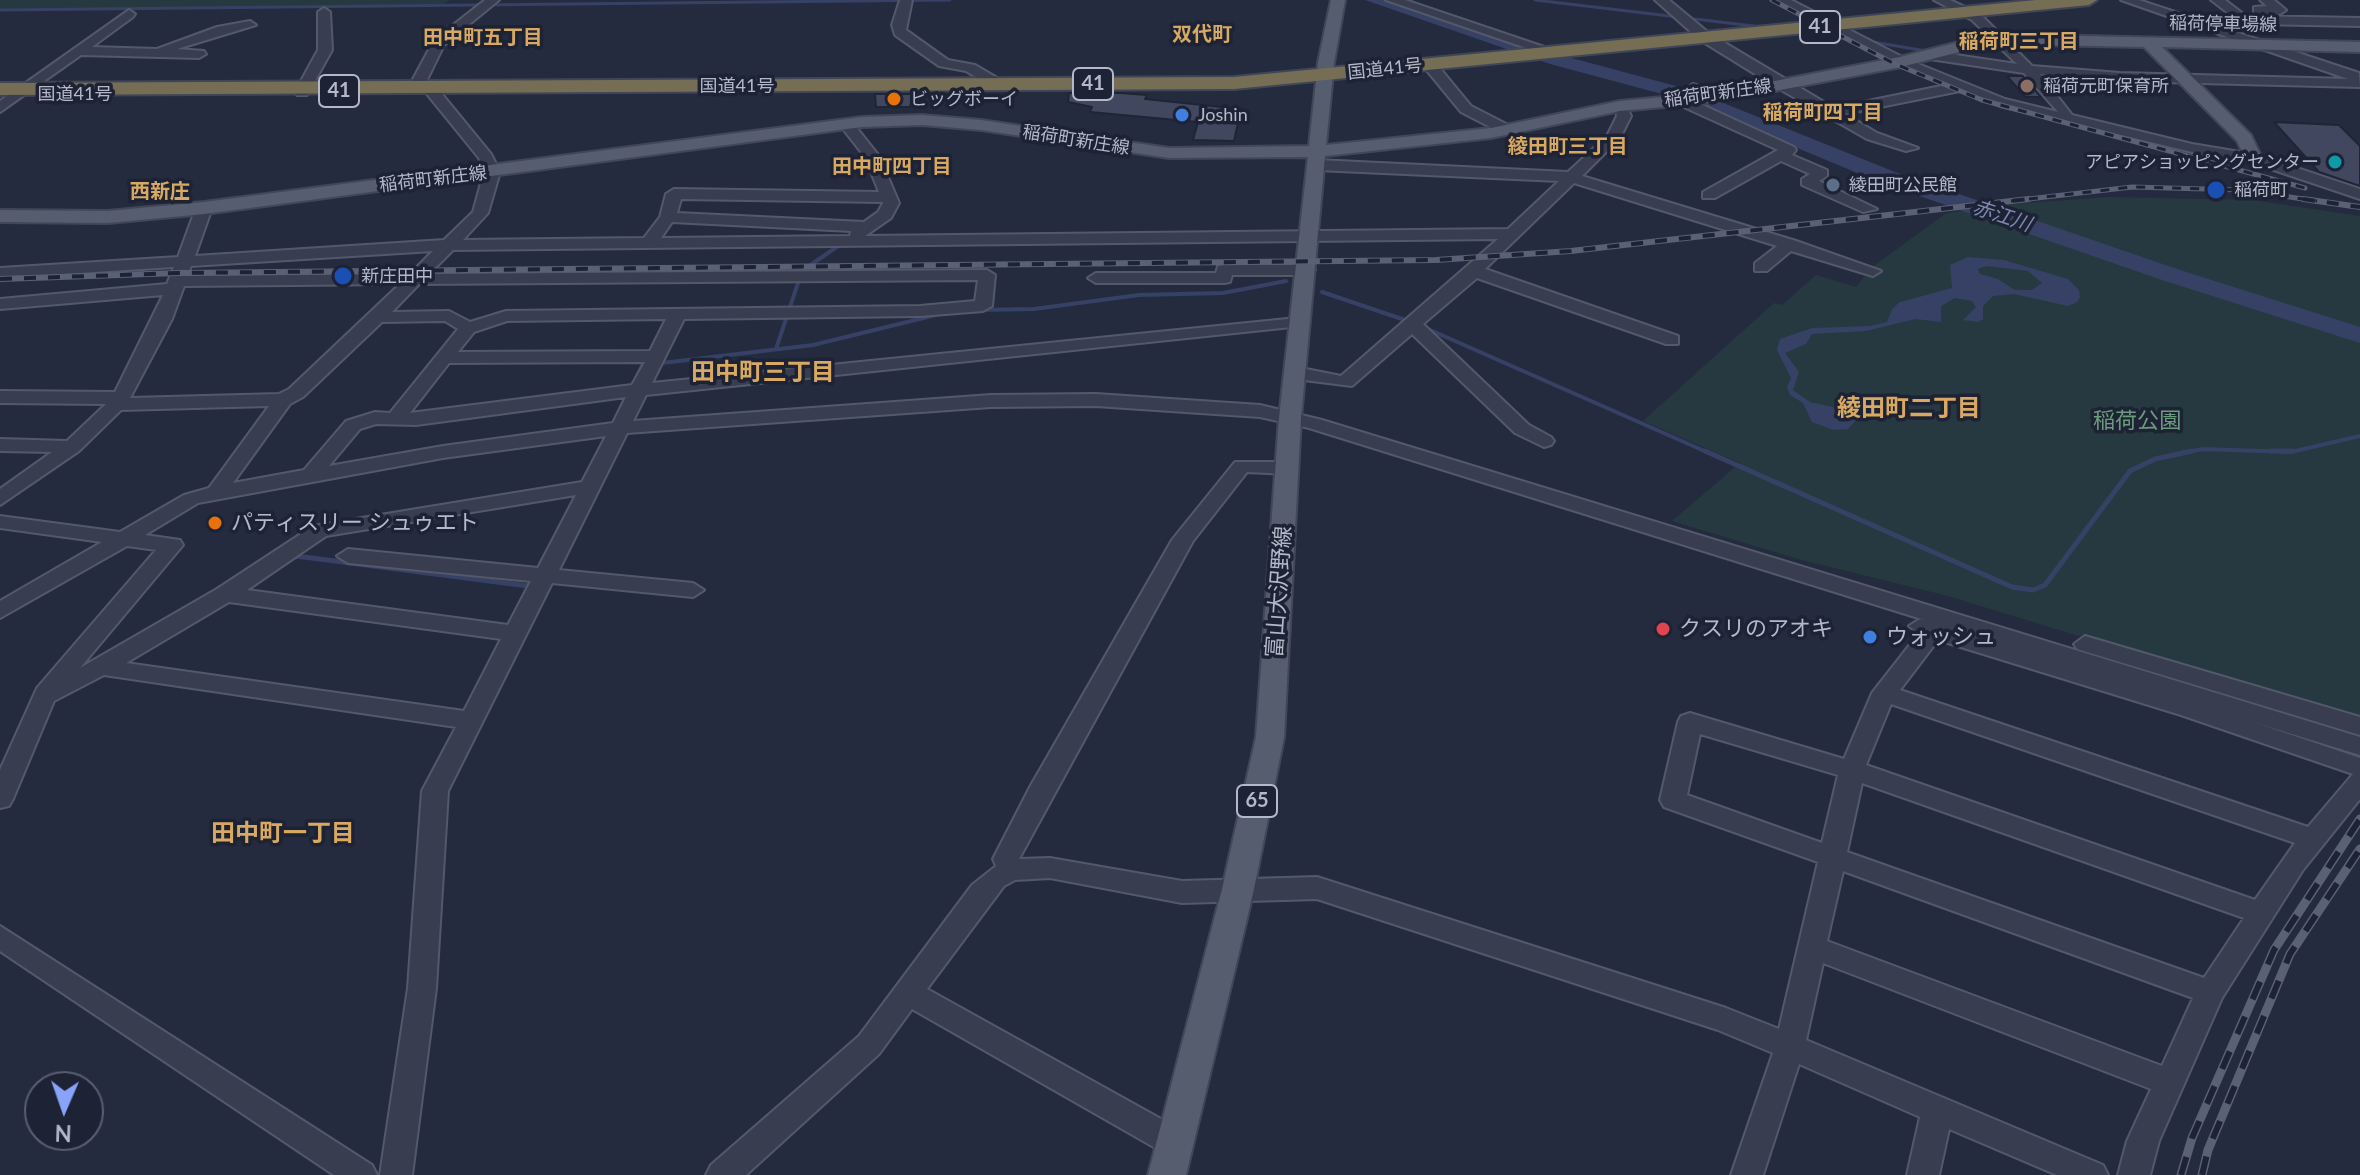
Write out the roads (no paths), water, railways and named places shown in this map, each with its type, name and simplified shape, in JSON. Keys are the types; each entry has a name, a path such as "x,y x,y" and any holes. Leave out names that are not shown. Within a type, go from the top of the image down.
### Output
{"highway":[{"name":"国道41号","path":"11,92 1220,83 2089,0"}],"main road":[{"name":"富山大沢野線","path":"1173,1164 1238,889 1270,737 1290,418 1325,75 1337,3"},
{"name":"稲荷町新庄線","path":"0,216 108,217 204,208 847,125 922,120 1169,153 1318,157 1505,129 1686,94 1716,97 1901,62 2002,39 2148,42"},
{"name":"稲荷停車場線","path":"2148,42 2360,47"},
{"name":"稲荷停車場線","path":"2148,42 2245,139 2253,158"}],"street":[{"path":"216,492 283,400 296,393 377,317 480,213 492,172 486,157 425,89 439,43 493,0"},
{"path":"906,0 900,32 944,63 970,68 999,85"},
{"path":"1392,0 1552,52"},
{"path":"1661,0 1705,37 1782,84 1872,136 1911,148"},
{"path":"1782,0 1901,62 2000,102 2192,148 2253,158 2360,194"},
{"path":"1940,0 1967,12 2002,39 2065,111 2065,117"},
{"path":"2127,0 2358,78"},
{"path":"2217,0 2267,39 2261,45"},
{"path":"2230,10 2280,10 2266,0"},
{"path":"303,89 325,50 324,12"},
{"path":"0,108 11,92 129,14"},
{"path":"2242,20 2360,22"},
{"path":"158,52 179,42 250,25"},
{"path":"77,51 199,54"},
{"path":"1928,55 2026,66 2182,75 2358,78"},
{"path":"1429,64 1466,109 1505,129"},
{"path":"1831,113 1959,87"},
{"path":"1686,94 1789,150 1709,195"},
{"path":"1296,373 1345,382 1474,271 1613,138 1624,116 1620,106"},
{"path":"847,125 872,156 891,203 885,215 847,241"},
{"path":"1780,155 1822,173 1807,182 1869,209"},
{"path":"1318,157 1570,177 1873,271"},
{"path":"649,243 668,217 674,194 889,197"},
{"path":"0,499 72,447 118,401 150,348 204,208"},
{"path":"668,217 868,227"},
{"path":"0,273 446,245 1511,234"},
{"path":"1761,267 1790,244"},
{"path":"1096,278 1224,278 1224,270 1307,270"},
{"path":"1474,271 1672,340"},
{"path":"0,304 175,285 987,275 983,306 920,311 506,316 468,328 396,418"},
{"path":"585,315 604,278"},
{"path":"396,1175 422,988 435,791 587,487 621,428 678,314"},
{"path":"377,317 449,316 468,328"},
{"path":"312,474 353,425 375,418 1301,321"},
{"path":"1412,324 1522,429 1544,441"},
{"path":"444,358 657,356"},
{"path":"0,397 118,401 283,400"},
{"path":"0,611 191,499 312,474 621,428 1038,399 1245,410 1290,418 1923,616 2360,746"},
{"path":"0,445 72,447"},
{"path":"1011,870 1006,859 1043,787 1183,540 1242,466 1288,468"},
{"path":"45,696 59,692 225,594 320,531 587,487"},
{"path":"0,522 172,545 45,696 0,799"},
{"path":"348,556 693,590"},
{"path":"225,594 514,633"},
{"path":"1747,1175 1789,1050 1852,770 1884,693 1923,616"},
{"path":"1923,616 1989,616 2360,726"},
{"path":"1923,616 2360,767"},
{"path":"101,667 321,701 471,720"},
{"path":"1884,693 2312,839"},
{"path":"2210,992 1832,854 1673,800 1690,722 1852,770 2262,913"},
{"path":"2134,1175 2143,1141 2210,992 2312,839 2360,781"},
{"path":"722,1175 772,1134 869,1045 995,879 1011,870 1050,868 1182,892 1317,888 1726,1020 1789,1050 2092,1175"},
{"path":"0,937 361,1175"},
{"path":"1812,947 2170,1083"},
{"path":"909,993 1173,1164"},
{"path":"1923,1175 1937,1111"}],"water":[{"path":"1968,257 2004,260 2068,279 2079,290 2080,297 2068,306 2014,294 1993,296 1983,306 1983,319 1978,322 1963,320 1976,307 1972,301 1955,298 1941,306 1941,322 1915,319 1866,331 1812,334 1806,344 1785,353 1799,372 1793,390 1810,402 1842,409 1856,420 1848,429 1833,430 1812,422 1803,403 1790,395 1787,387 1791,378 1777,350 1780,339 1812,328 1870,326 1887,322 1892,309 1900,302 1952,288 1950,265","holes":["1987,266 2028,271 2042,283 2032,290 2015,290 1998,279 1980,274 1978,269"]}],"waterway":[{"path":"0,10 950,0"},
{"name":"赤江川","path":"1374,0 1557,60 1684,94 1887,177 2171,275 2360,335"},
{"path":"1535,0 1762,27"},
{"path":"1800,32 1849,38"},
{"path":"1867,41 1932,52"},
{"path":"776,349 802,271 841,244"},
{"path":"978,310 1034,309 1139,295 1223,293 1286,281"},
{"path":"1322,292 1408,321"},
{"path":"662,363 813,345 940,314"},
{"path":"1421,326 1709,453"},
{"path":"634,382 642,366"},
{"path":"616,417 623,403"},
{"path":"2188,452 2203,449 2291,452 2360,436"},
{"path":"1705,451 2012,587 2033,590 2045,585 2130,471 2155,459 2188,452"},
{"path":"2271,451 2294,451"},
{"path":"2182,453 2188,452"},
{"path":"296,556 528,586 531,582"}],"railway":[{"path":"1772,0 1893,63 1982,100 2305,188"},
{"path":"2011,201 2132,187 2242,190 2311,200"},
{"path":"0,279 179,273 1436,260 1571,251 2029,199"},
{"path":"2303,199 2311,200"},
{"path":"2311,200 2360,207"},
{"path":"2311,200 2317,201"},
{"path":"2181,1175 2192,1138 2274,950 2360,819"},
{"path":"2202,1175 2208,1150 2290,954 2360,849"}],"place":[{"name":"稲荷元町保育所","path":"2027,86"},
{"name":"ビッグボーイ","path":"894,99"},
{"name":"Joshin","path":"1182,115"},
{"name":"アピアショッピングセンター","path":"2335,162"},
{"name":"綾田町公民館","path":"1833,185"},
{"name":"稲荷町","path":"2216,190"},
{"name":"新庄田中","path":"343,276"},
{"name":"パティスリー シュゥエト","path":"215,523"},
{"name":"クスリのアオキ","path":"1663,629"},
{"name":"ウォッシュ","path":"1870,637"}],"district":[{"name":"双代町","path":"1202,35"},
{"name":"田中町五丁目","path":"483,38"},
{"name":"稲荷町三丁目","path":"2019,42"},
{"name":"稲荷町四丁目","path":"1823,113"},
{"name":"綾田町三丁目","path":"1568,147"},
{"name":"田中町四丁目","path":"892,167"},
{"name":"西新庄","path":"160,192"},
{"name":"田中町三丁目","path":"763,372"},
{"name":"綾田町二丁目","path":"1909,408"},
{"name":"田中町一丁目","path":"283,833"}],"park label":[{"name":"稲荷公園","path":"2137,421"}]}
